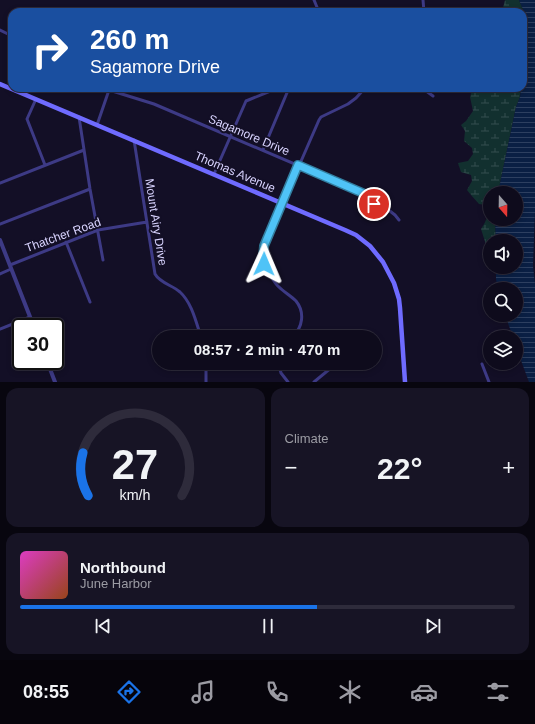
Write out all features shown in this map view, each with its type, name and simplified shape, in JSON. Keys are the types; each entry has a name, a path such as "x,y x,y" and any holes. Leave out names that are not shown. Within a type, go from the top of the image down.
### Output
{"main road":[{"name":"Thomas Avenue","path":"19,92 356,235 370,246 383,262 394,283 399,299 405,382"}],"street":[{"path":"97,125 107,92"},
{"name":"Sagamore Drive","path":"117,92 154,104 365,194 374,204 386,208 396,215 399,220"},
{"path":"214,174 246,101 268,92"},
{"path":"263,150 287,92"},
{"path":"298,330 301,323 302,313 300,308 295,300 276,284 266,268 263,257 264,246 298,165 319,120 348,104 361,92"},
{"path":"428,92 433,96"},
{"path":"36,99 27,119 45,165"},
{"path":"79,117 103,260"},
{"name":"Mount Airy Drive","path":"134,140 156,276 176,289 185,298 192,312 198,330"},
{"path":"0,183 84,150"},
{"path":"0,224 90,189"},
{"name":"Thatcher Road","path":"0,274 11,267 66,242 98,230 147,222"},
{"path":"0,240 30,317 0,329"},
{"path":"66,242 90,302"},
{"path":"482,364 489,382"},
{"path":"50,370 55,382"},
{"path":"206,370 206,382"},
{"path":"280,370 288,382"},
{"path":"314,382 329,370"}],"green space":[{"path":"505,0 519,0 522,8 503,8"},
{"path":"472,92 521,92 499,186 483,186 483,205 479,204 467,190 472,181 471,175 461,172 458,163 468,161 473,154 472,148 464,141 465,131 461,125 473,111 470,97"},
{"path":"483,225 495,226 496,234 483,234 483,235 481,229"}],"water":[{"path":"519,0 535,0 535,210 533,266 535,284 535,382 529,382 523,366 523,330 510,330 508,322 523,322 523,282 497,282 496,279 496,274 523,274 523,234 496,234 495,226 523,226 523,186 499,186 516,107 521,92 527,92 527,8 522,8"}],"route":[{"path":"264,264 264,246 298,165 365,194 374,204"}]}
